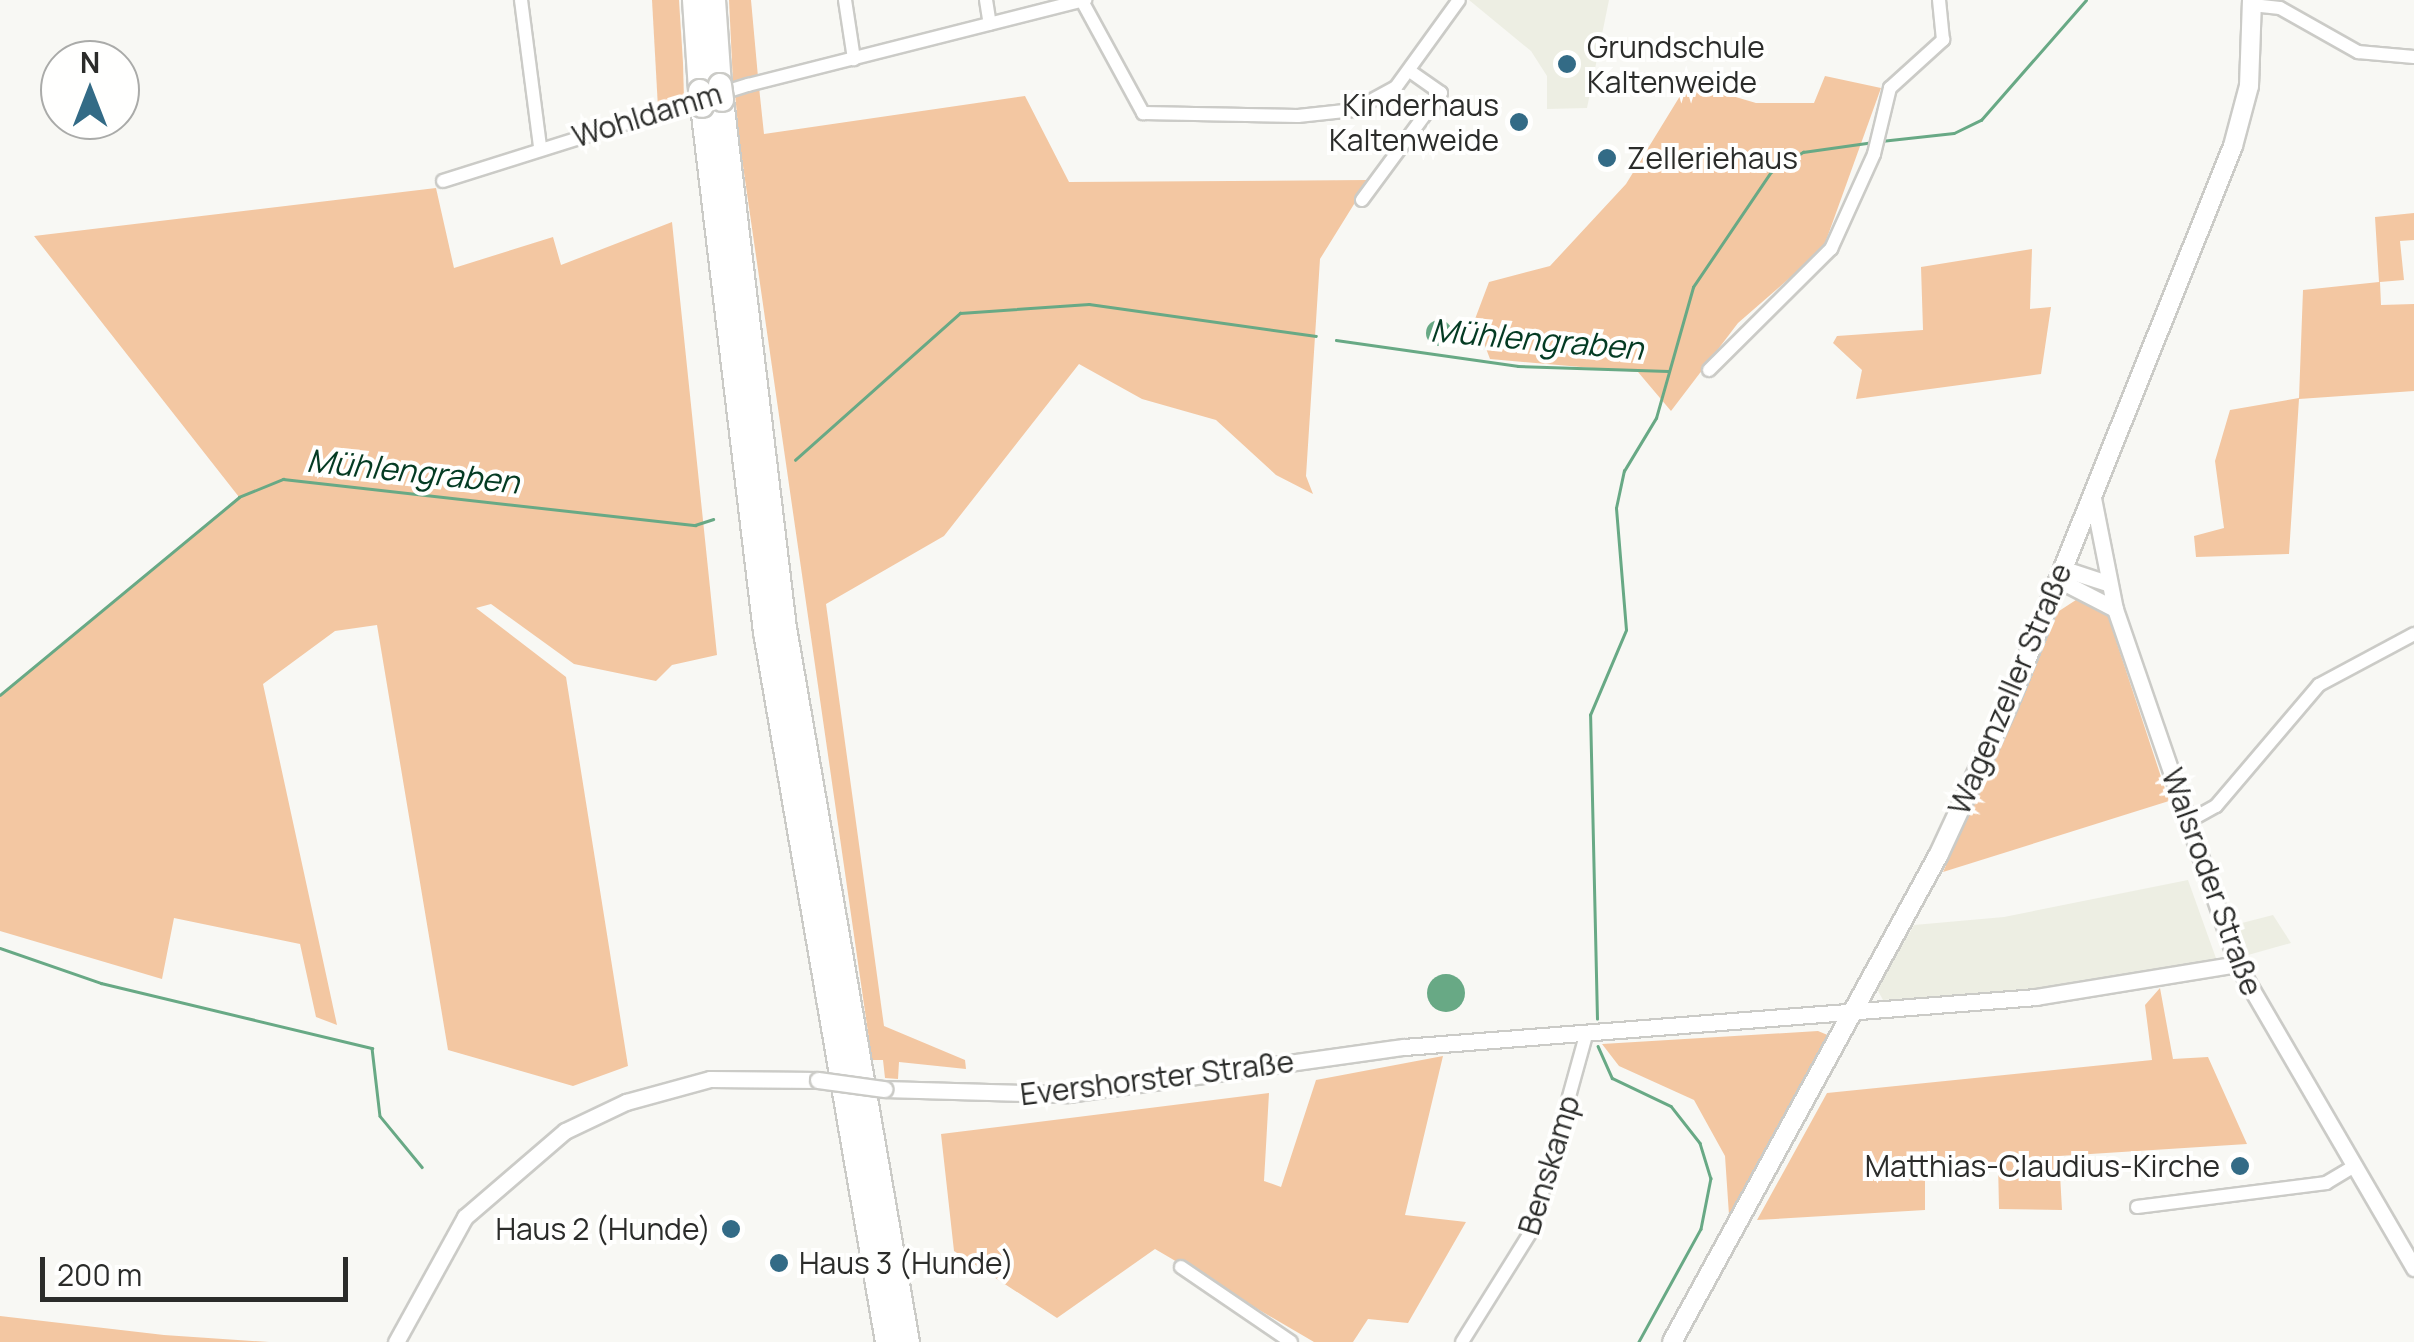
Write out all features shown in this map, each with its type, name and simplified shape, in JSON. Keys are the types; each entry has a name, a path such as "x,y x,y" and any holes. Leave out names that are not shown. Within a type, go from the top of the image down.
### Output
{"highway":[{"path":"694,0 711,96 782,610 908,1342"},
{"path":"714,0 711,96 765,632 887,1342"}],"main road":[{"name":"Wagenzeller Straße","path":"1672,1342 1976,779 2244,114 2252,2"}],"street":[{"path":"520,0 540,147"},
{"path":"845,0 854,59"},
{"path":"986,0 990,24"},
{"path":"1083,0 1133,105 1155,116 1327,116 1377,100 1412,73 1459,0"},
{"name":"Wohldamm","path":"443,181 540,147 1083,0"},
{"path":"1709,370 1831,249 1877,141 1890,88 1943,40 1938,0"},
{"path":"2252,2 2280,8 2358,52 2414,57"},
{"path":"1362,200 1441,93 1412,73"},
{"name":"Walsroder Straße","path":"2093,488 2108,583 2237,964 2414,1268"},
{"path":"2059,573 2108,583"},
{"path":"2059,573 2116,609"},
{"path":"2188,822 2216,806 2319,685 2414,634"},
{"name":"Evershorster Straße","path":"396,1342 465,1217 566,1131 626,1102 710,1080 818,1080 884,1090 1068,1094 1587,1032 2036,997 2237,964"},
{"name":"Benskamp","path":"1462,1342 1532,1230 1587,1032"},
{"path":"2137,1207 2326,1183 2353,1167"},
{"path":"1181,1266 1292,1342"}],"shaded area":[{"path":"652,0 679,0 683,63 684,100 658,108"},
{"path":"729,0 751,0 758,77 733,83"},
{"name":"Grundschule Kaltenweide","path":"1469,0 1609,0 1587,108 1547,109 1547,76 1531,51"},
{"path":"1825,76 1881,88 1823,249 1738,323 1671,411 1638,372 1490,359 1475,319 1489,282 1550,266 1626,184 1688,83 1756,103 1814,103"},
{"path":"759,87 764,134 1025,96 1069,182 1369,180 1320,259 1306,476 1313,494 1276,475 1216,420 1142,399 1079,364 944,536 826,604 884,1026 965,1060 966,1069 899,1062 898,1079 885,1078 883,1060 872,1060 739,138 735,93"},
{"path":"436,188 454,268 553,237 561,265 672,222 717,655 672,665 656,681 574,664 491,604 476,608 566,677 628,1066 573,1086 448,1050 377,625 335,631 263,684 337,1025 316,1017 300,944 174,918 162,979 0,931 0,695 239,497 34,236"},
{"path":"2414,213 2414,240 2400,241 2404,280 2380,282 2381,305 2414,304 2414,391 2299,399 2289,554 2196,557 2194,536 2224,528 2215,461 2230,410 2299,398 2303,290 2379,282 2375,217"},
{"path":"2032,249 2030,309 2051,307 2041,374 1856,399 1862,370 1833,343 1837,336 1923,330 1921,267"},
{"path":"1439,320 1448,324 1452,333 1448,342 1439,346 1430,342 1426,333 1430,324"},
{"path":"2082,596 2107,613 2169,801 1943,872 2056,613"},
{"path":"2188,880 2217,961 2035,990 1883,1000 1877,989 1914,925 2004,917"},
{"path":"2273,915 2291,943 2248,955 2238,924"},
{"path":"1446,974 1459,980 1465,993 1459,1006 1446,1012 1433,1006 1427,993 1433,980"},
{"path":"2160,988 2173,1059 2208,1057 2247,1144 2059,1156 2062,1210 1999,1209 1998,1162 1925,1160 1925,1210 1757,1220 1827,1093 2152,1060 2145,1005"},
{"path":"1818,1031 1830,1036 1729,1215 1725,1156 1694,1100 1619,1066 1602,1044"},
{"path":"1443,1056 1405,1215 1466,1222 1408,1323 1368,1319 1353,1342 1314,1342 1155,1249 1057,1318 954,1251 941,1134 1269,1093 1264,1181 1281,1187 1316,1080"},
{"path":"0,1316 164,1335 269,1342 0,1342"}],"waterway":[{"name":"Mühlengraben","path":"1881,141 1954,133 1981,120 2086,0"},
{"path":"1597,1019 1590,715 1626,630 1616,508 1624,471 1656,418 1693,287 1771,172 1803,152 1873,142"},
{"name":"Mühlengraben","path":"795,460 960,313 1089,304 1316,336"},
{"name":"Mühlengraben","path":"1336,340 1518,366 1668,371"},
{"name":"Mühlengraben","path":"0,695 239,497 283,479 695,525 713,519"},
{"path":"0,948 101,983 372,1048 380,1116 422,1167"},
{"path":"1598,1046 1612,1078 1671,1106 1700,1143 1711,1178 1701,1229 1639,1342"}],"place":[{"name":"Grundschule Kaltenweide","path":"1567,64"},
{"name":"Kinderhaus Kaltenweide","path":"1519,122"},
{"name":"Zelleriehaus","path":"1607,158"},
{"name":"Matthias-Claudius-Kirche","path":"2240,1166"},
{"name":"Haus 2 (Hunde)","path":"731,1229"},
{"name":"Haus 3 (Hunde)","path":"779,1263"}]}
